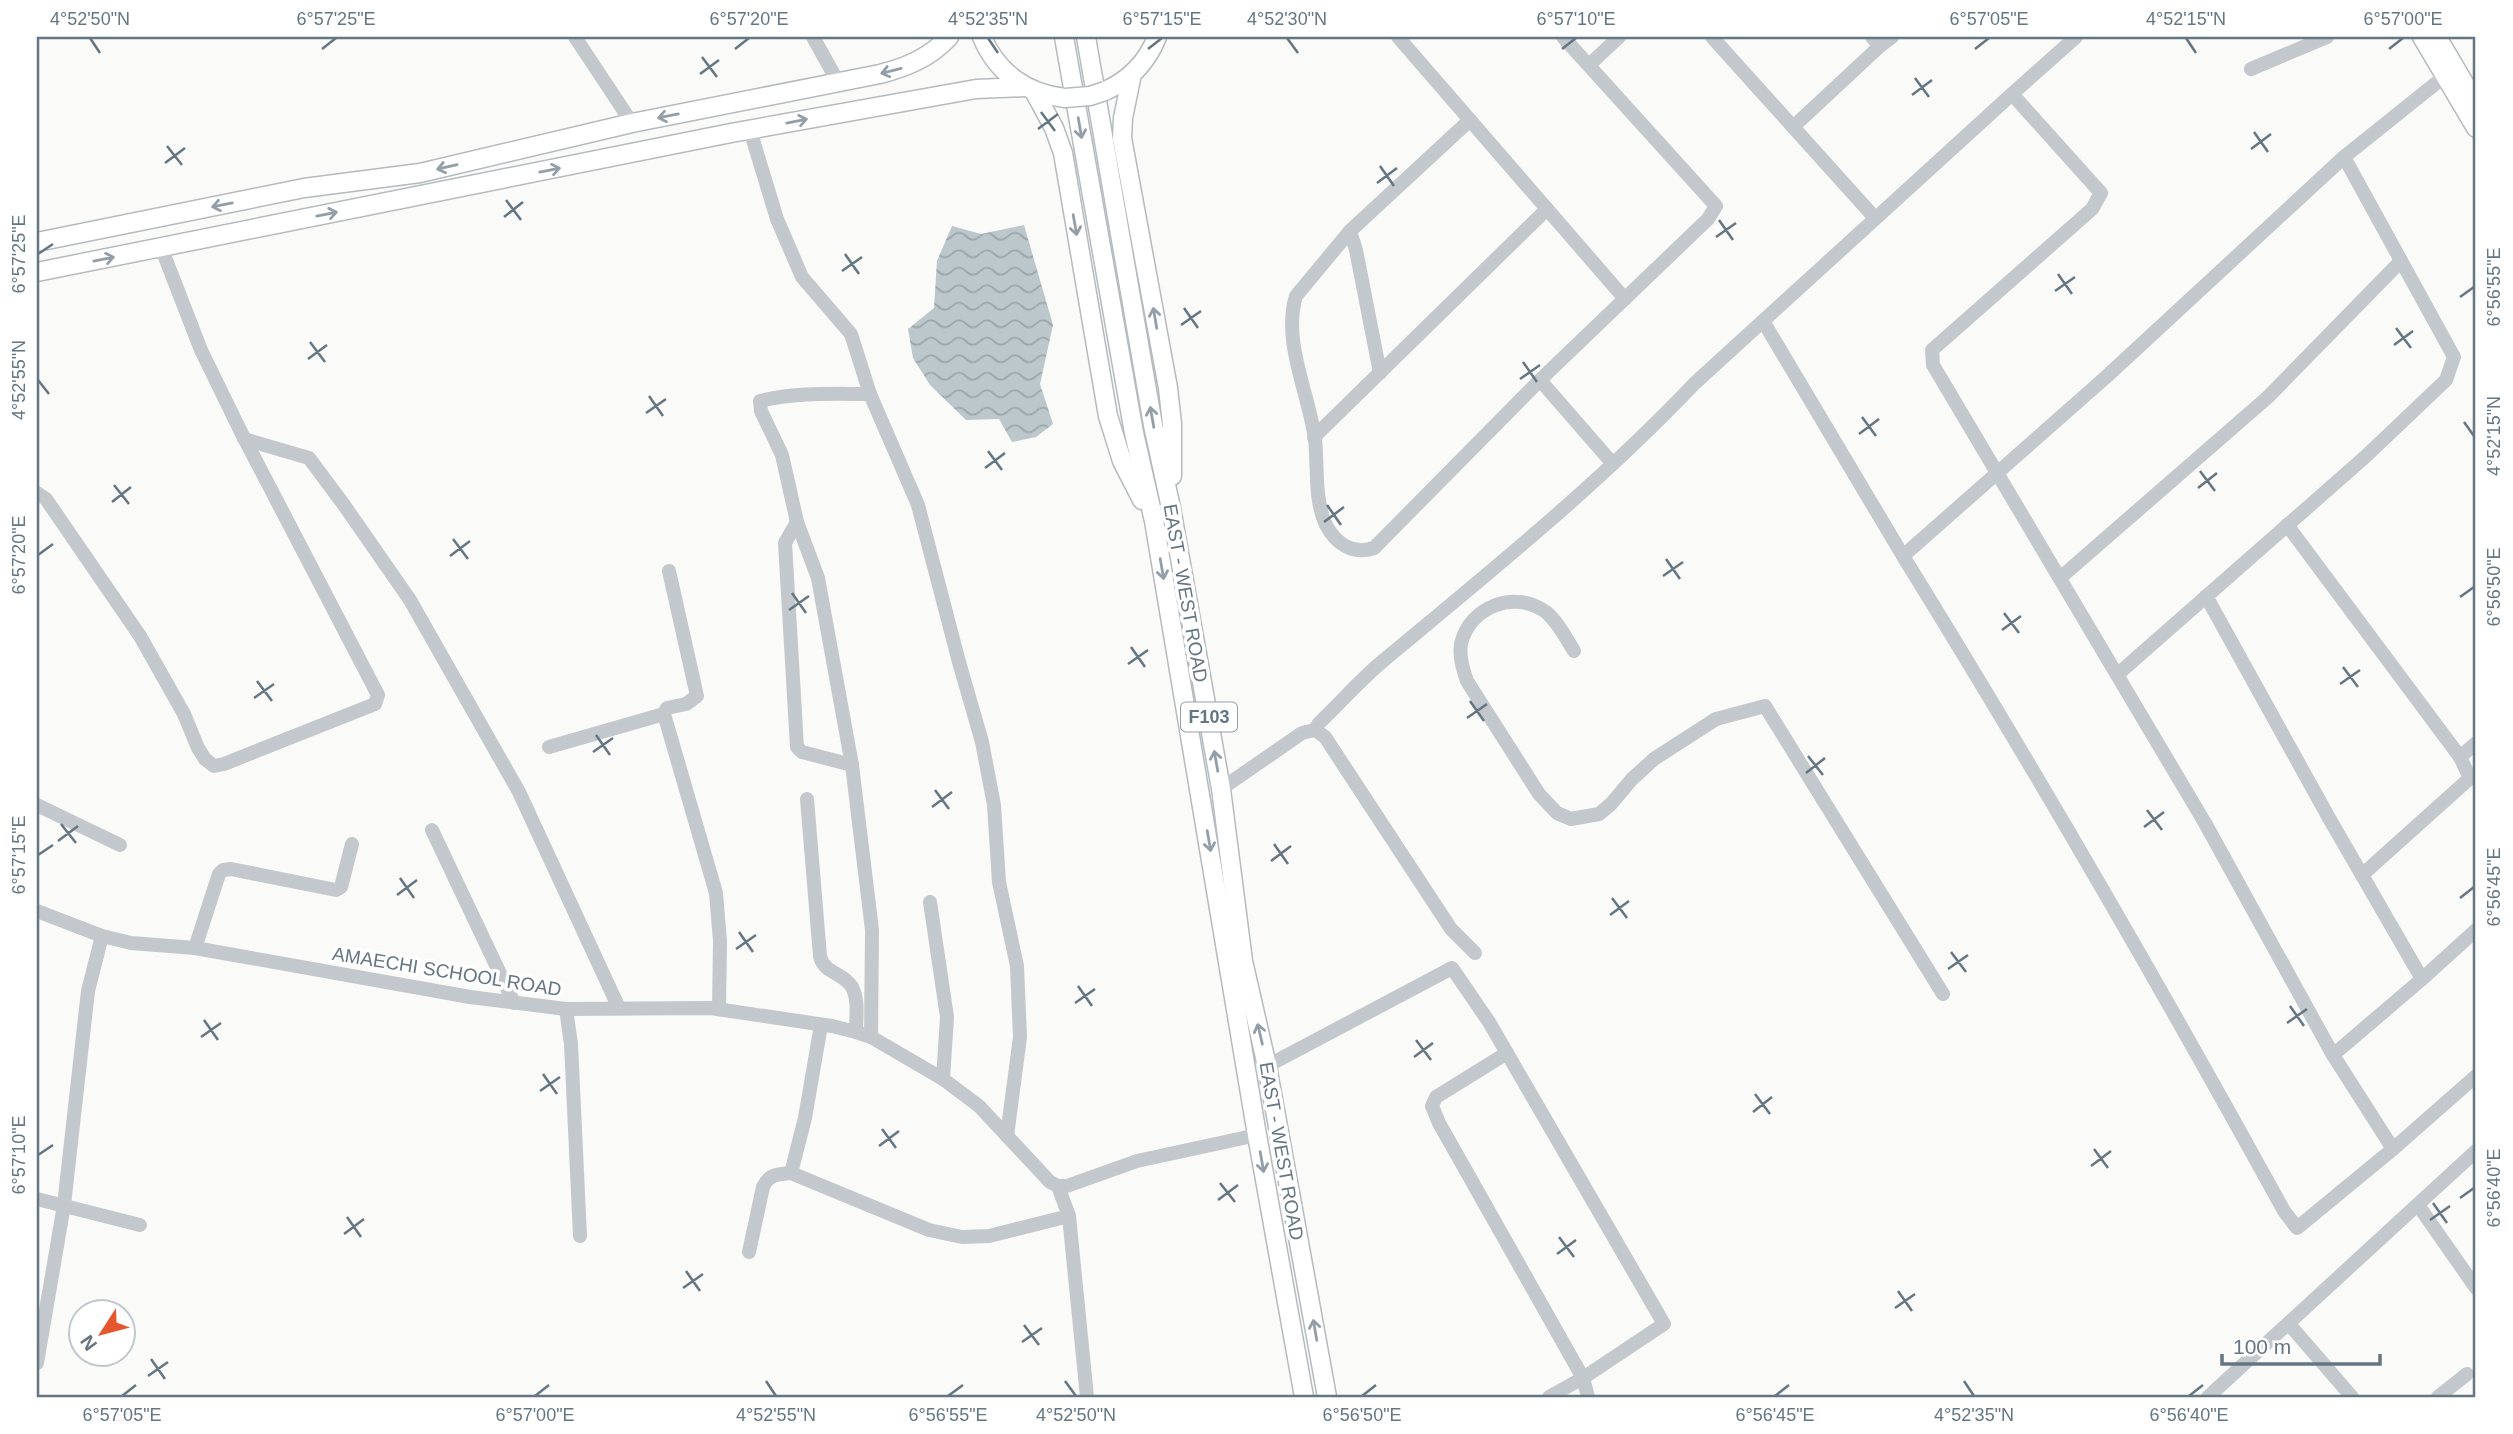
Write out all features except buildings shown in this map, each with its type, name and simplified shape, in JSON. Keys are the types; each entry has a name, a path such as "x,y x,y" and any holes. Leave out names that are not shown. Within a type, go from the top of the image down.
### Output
{"main road":[{"path":"37,242 304,188 420,173 632,123 906,67 933,52 949,37"},
{"path":"982,37 1000,67 1030,89 1054,128 1063,153 1108,416 1122,461 1154,521"},
{"name":"EAST - WEST ROAD","path":"1064,37 1134,433 1154,521 1257,1135 1304,1397"},
{"name":"EAST - WEST ROAD","path":"1086,37 1153,425 1171,508 1222,789 1243,961 1267,1066 1327,1397"},
{"path":"37,272 750,130 964,91 1030,89 1065,98 1090,96 1105,91 1132,74 1148,56 1157,37"},
{"path":"2422,37 2476,128"},
{"path":"2437,37 2476,103"},
{"path":"1132,74 1122,138 1171,412 1171,508"}],"street":[{"path":"575,37 632,123"},
{"path":"813,37 838,82"},
{"path":"1398,37 1625,299"},
{"path":"1470,120 1350,231 1296,296 1293,306 1295,352 1314,437 1321,508 1326,526 1343,547 1361,552 1374,548 1540,380 1708,219 1716,206 1563,37"},
{"path":"1589,65 1619,37"},
{"path":"1712,37 1875,218"},
{"path":"1222,789 1302,733 1315,730 1382,661 1573,502 1763,321 2076,37"},
{"path":"2250,69 2327,37"},
{"path":"1793,127 1881,40"},
{"path":"1903,556 2106,377 2344,157 2445,76"},
{"path":"2011,94 2101,193 2092,209 1932,350 1933,365 2205,823 2333,1055 2393,1149"},
{"path":"750,130 777,219 802,277 851,334 870,394 919,505 982,742 994,806 993,827 999,881 1017,966 1020,1037 1007,1136"},
{"path":"2118,674 2365,457 2446,380 2454,357 2344,157"},
{"path":"1314,437 1547,209"},
{"path":"1350,231 1380,373"},
{"path":"37,493 46,499 140,636 184,714 205,759 214,766 375,704 378,695 244,439 201,350 161,247"},
{"path":"2060,578 2268,397 2401,261"},
{"path":"1763,321 2001,715 2199,1056 2284,1211 2297,1228 2476,1076"},
{"path":"1540,380 1613,464"},
{"path":"870,394 780,396 760,401 761,411 782,455 797,522 818,578 852,765 872,930 871,1037"},
{"path":"244,439 309,458 410,600 519,792 619,1008"},
{"path":"797,522 785,542 797,747 802,752 852,765"},
{"path":"2287,525 2460,757 2473,783 2362,875"},
{"path":"669,571 697,696 686,704 667,708 664,714 716,893 720,941 719,1009"},
{"path":"2206,596 2423,979"},
{"path":"1574,651 1546,612 1530,604 1512,601 1494,605 1478,614 1467,628 1461,645 1461,664 1467,681 1539,794 1557,813 1571,819 1599,814 1632,779 1672,745 1716,719 1765,706 1943,994"},
{"path":"549,747 664,714"},
{"path":"1315,730 1325,737 1451,929 1475,953"},
{"path":"2460,757 2476,743"},
{"path":"807,799 820,956 826,968 846,979 853,988 856,998 856,1032"},
{"path":"37,805 120,845"},
{"path":"432,831 514,1003"},
{"path":"195,948 219,874 223,870 231,869 336,890 341,887 352,844"},
{"path":"930,902 947,1017 943,1079"},
{"name":"AMAECHI SCHOOL ROAD","path":"37,911 102,936 131,943 195,948 514,1003 566,1009 719,1009 856,1032 871,1037 943,1079 979,1106 1050,1182 1058,1186"},
{"path":"2333,1055 2476,930"},
{"path":"37,1363 64,1205 89,991 102,936"},
{"path":"1267,1066 1452,968 1507,1053 1664,1324 1583,1378 1549,1397"},
{"path":"566,1009 571,1044 580,1236"},
{"path":"791,1173 805,1118 821,1025"},
{"path":"1507,1053 1436,1097 1432,1106 1439,1123 1583,1378 1588,1397"},
{"path":"1087,1397 1069,1216 1058,1186 1067,1186 1137,1161 1257,1135"},
{"path":"2208,1397 2476,1151"},
{"path":"749,1252 766,1181 777,1174 791,1173 929,1230 962,1237 989,1236 1069,1216"},
{"path":"37,1199 140,1225"},
{"path":"2418,1205 2476,1288"},
{"path":"2289,1324 2352,1397"},
{"path":"2438,1397 2467,1374"}],"water":[{"path":"1024,225 1053,325 1040,384 1053,424 1036,437 1012,442 999,419 966,420 930,385 913,358 908,329 934,308 937,261 952,226 981,234"}]}
